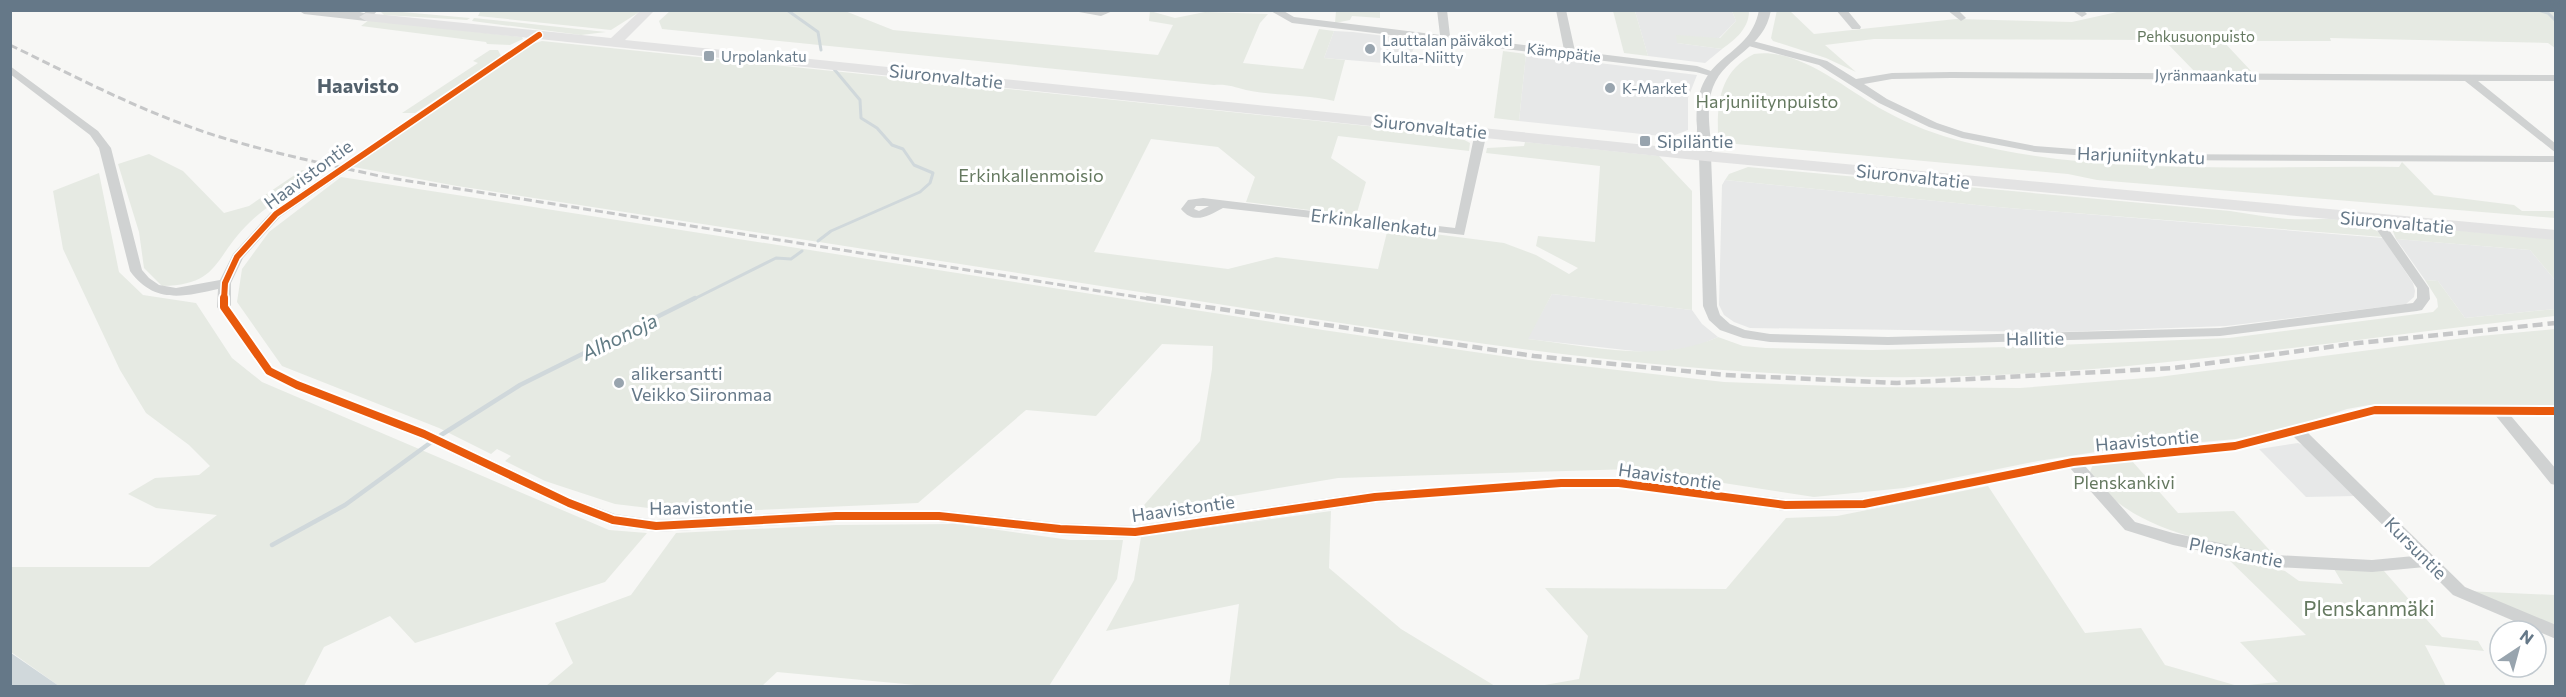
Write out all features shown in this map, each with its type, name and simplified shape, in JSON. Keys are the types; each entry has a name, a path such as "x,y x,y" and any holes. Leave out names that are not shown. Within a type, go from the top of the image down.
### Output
{"main road":[{"path":"615,42 649,10"},
{"name":"Siuronvaltatie","path":"370,14 539,35 1705,156 2556,235"}],"street":[{"name":"Siuronvaltatie","path":"304,10 370,14"},
{"path":"1073,10 1101,13 1110,10"},
{"name":"Kämppätie","path":"1274,10 1292,20 1697,69 1714,74"},
{"path":"1442,10 1445,38"},
{"path":"1561,10 1570,53"},
{"path":"1705,156 1703,100 1707,85 1729,57 1749,43 1761,29 1765,10"},
{"path":"1841,10 1856,27"},
{"path":"1952,10 1961,18"},
{"name":"Haavistontie","path":"539,35 276,214 237,257 225,283 224,307 269,371 297,385 424,434 568,503 614,520 656,526 836,516 939,516 1060,529 1135,532 1375,498 1561,483 1619,483 1754,503 1824,507 1864,504 1903,497 2073,462 2235,446 2298,432 2353,414 2375,410 2556,411"},
{"name":"Harjuniitynkatu","path":"1749,43 1823,63 1857,82 1883,101 1934,125 1962,135 2035,150 2140,158 2556,159"},
{"path":"10,69 94,133 105,148 136,271 143,282 168,293 225,283"},
{"name":"Jyränmaankatu","path":"1857,82 1892,76 1951,75 2556,78"},
{"path":"2467,77 2556,150"},
{"name":"Erkinkallenkatu","path":"1222,204 1460,232 1481,132"},
{"name":"Hallitie","path":"1705,156 1710,306 1714,317 1725,327 1743,334 1770,338 1899,340 2220,332 2417,307 2424,299 2423,288 2376,220"},
{"path":"2498,409 2556,480"},
{"name":"Kursuntie","path":"2298,432 2428,561 2469,598 2556,632"},
{"name":"Plenskantie","path":"2073,462 2130,526 2173,539 2276,561 2372,566 2428,561"}],"shaded area":[{"path":"1635,11 1732,11 1736,21 1719,38 1677,43 1722,49 1705,63 1648,56"},
{"name":"Lauttalan päiväkoti Kulta-Niitty","path":"1334,31 1417,40 1407,65 1324,58"},
{"path":"1526,54 1697,75 1688,98 1688,130 1670,137 1519,121"},
{"path":"1725,180 1997,207 2383,238 2413,283 2415,291 2414,297 2406,304 2226,326 2060,332 1750,328 1724,315 1719,305 1722,185"},
{"path":"2396,239 2530,250 2555,280 2555,309 2465,318 2438,281 2425,280"},
{"path":"1552,294 1692,310 1702,324 1718,337 1695,347 1652,353 1527,339"},
{"path":"2298,443 2307,447 2355,496 2306,497 2259,449"},
{"path":"11,653 59,686 11,686"}],"green space":[{"path":"481,10 641,11 611,30 478,16"},
{"name":"Pehkusuonpuisto","path":"1777,10 1790,11 1814,34 1956,19 2072,22 2126,10 2556,11 2555,48 2548,43 2330,38 2331,41 2223,41 2252,72 2196,73 2164,40 1874,39 1825,45 1856,72 1826,58 1773,41 1771,38"},
{"path":"380,11 470,18 467,20 384,15"},
{"path":"670,11 845,11 893,30 1158,55 1173,25 1149,21 1150,11 1175,18 1205,12 1268,14 1260,23 1243,63 1303,69 1319,29 1334,31 1324,58 1345,60 1334,101 1257,92 1227,85 662,29 659,21"},
{"path":"1336,11 1380,11 1380,18 1352,16 1350,20 1335,23"},
{"path":"1613,11 1635,11 1648,56 1624,53"},
{"path":"1732,11 1749,11 1747,23 1741,33 1722,49 1677,43 1676,35 1720,38 1736,21"},
{"path":"474,18 606,32 581,35 472,21"},
{"path":"369,20 522,37 523,39 510,45 487,44 486,42 361,26"},
{"name":"Erkinkallenmoisio","path":"542,41 1455,135 1470,143 1469,151 1338,136 1331,158 1366,182 1356,216 1246,202 1255,177 1218,147 1151,139 1094,252 1228,269 1276,257 1378,269 1388,228 1504,243 1536,255 1569,274 1578,268 1536,246 1538,236 1595,242 1600,166 1486,153 1487,148 1524,146 1525,142 1659,156 1692,191 1692,310 1552,294 1528,339 1600,349 1672,350 1718,337 1743,346 1766,348 1872,350 2229,338 2433,312 2438,307 2437,299 2425,280 2438,281 2465,318 2555,309 2555,316 2107,368 1927,377 1755,372 1594,358 1433,337 457,186 348,166 529,45"},
{"path":"490,50 498,50 501,56 415,113 402,113 478,63 473,61"},
{"path":"1503,51 1526,54 1519,121 1494,118"},
{"name":"Harjuniitynpuisto","path":"1754,54 1789,57 1806,64 1870,103 1924,129 1965,142 2017,153 2125,165 2180,167 2399,167 2402,162 2434,195 2514,205 2522,211 2555,211 2555,218 2097,180 2068,174 1736,144 1718,133 1720,98 1734,69"},
{"path":"149,154 183,171 224,213 249,206 302,170 318,173 250,222 206,275 181,284 162,286 144,268 139,232 118,164"},
{"path":"1748,167 2230,211 2268,217 2340,219 2365,224 2375,229 2383,237 1997,207 1725,180 1729,174"},
{"path":"99,173 119,272 143,295 196,303 232,358 262,382 609,530 647,533 605,582 415,643 390,616 324,647 304,686 59,686 11,652 11,567 149,567 217,515 156,508 128,494 155,478 199,475 210,466 189,445 146,413 120,370 63,249 53,191"},
{"path":"341,177 1323,330 1529,360 1724,382 1862,387 2020,388 2158,377 2480,336 2555,329 2556,406 2369,405 2347,409 2293,427 2236,439 2102,451 2038,461 1904,488 1814,497 1633,469 1338,478 1138,512 1200,441 1212,369 1213,346 1162,344 1096,416 1026,410 918,503 713,512 657,509 615,504 545,481 505,461 511,456 497,449 491,454 439,428 282,366 237,302 242,269 269,232"},
{"path":"2405,226 2555,239 2555,280 2530,250 2396,239 2392,229"},
{"name":"Plenskankivi","path":"2132,461 2178,513 2234,511 2274,555 2223,545 2172,531 2148,521 2126,508 2106,492 2090,472 2093,464"},
{"path":"1988,486 2085,633 2141,628 2165,665 2238,686 1539,686 1579,679 1588,636 1545,588 1726,589 1786,518 1837,516"},
{"path":"1331,511 1329,568 1401,629 1495,686 1229,686 1239,604 1106,631 1134,580 1141,537"},
{"path":"956,524 1070,540 1123,540 1117,579 1049,686 926,686 777,672 762,686 546,686 573,663 555,623 631,595 676,533 836,525"},
{"name":"Plenskanmäki","path":"2227,558 2285,571 2299,581 2343,584 2334,569 2384,571 2442,637 2478,641 2484,651 2425,645 2446,686 2238,686 2278,682 2240,642 2306,635"},
{"path":"2465,591 2555,595 2555,628 2548,625 2548,619 2533,619"}],"waterway":[{"name":"Alhonoja","path":"787,10 818,32 821,50"},
{"path":"2538,10 2548,13 2556,21"},
{"name":"Alhonoja","path":"818,241 831,231 920,192 930,183 933,173 914,165 903,149 892,145 877,128 861,118 860,100 834,69"},
{"name":"Alhonoja","path":"692,300 776,258 791,259 802,251"},
{"name":"Alhonoja","path":"441,435 520,385 695,298"},
{"name":"Alhonoja","path":"272,545 345,505 430,443"}],"railway":[{"path":"10,45 119,97 209,134 334,166 384,177 1156,300"},
{"path":"1146,298 1534,356 1725,375 1897,383 2174,368 2358,343 2556,323"}],"cycle path":[{"path":"539,35 276,214 237,257 225,283 224,307 269,371 297,385 424,434 569,503 613,520 656,526 836,516 939,516 1060,529 1135,532 1375,497 1561,483 1619,483 1785,505 1864,504 2073,462 2235,446 2375,410 2556,411"}],"place":[{"name":"Lauttalan päiväkoti Kulta-Niitty","path":"1370,49"},
{"name":"Urpolankatu","path":"709,56"},
{"name":"K-Market","path":"1610,88"},
{"name":"Sipiläntie","path":"1645,141"},
{"name":"alikersantti Veikko Siironmaa","path":"619,383"}],"district":[{"name":"Haavisto","path":"358,85"}]}
